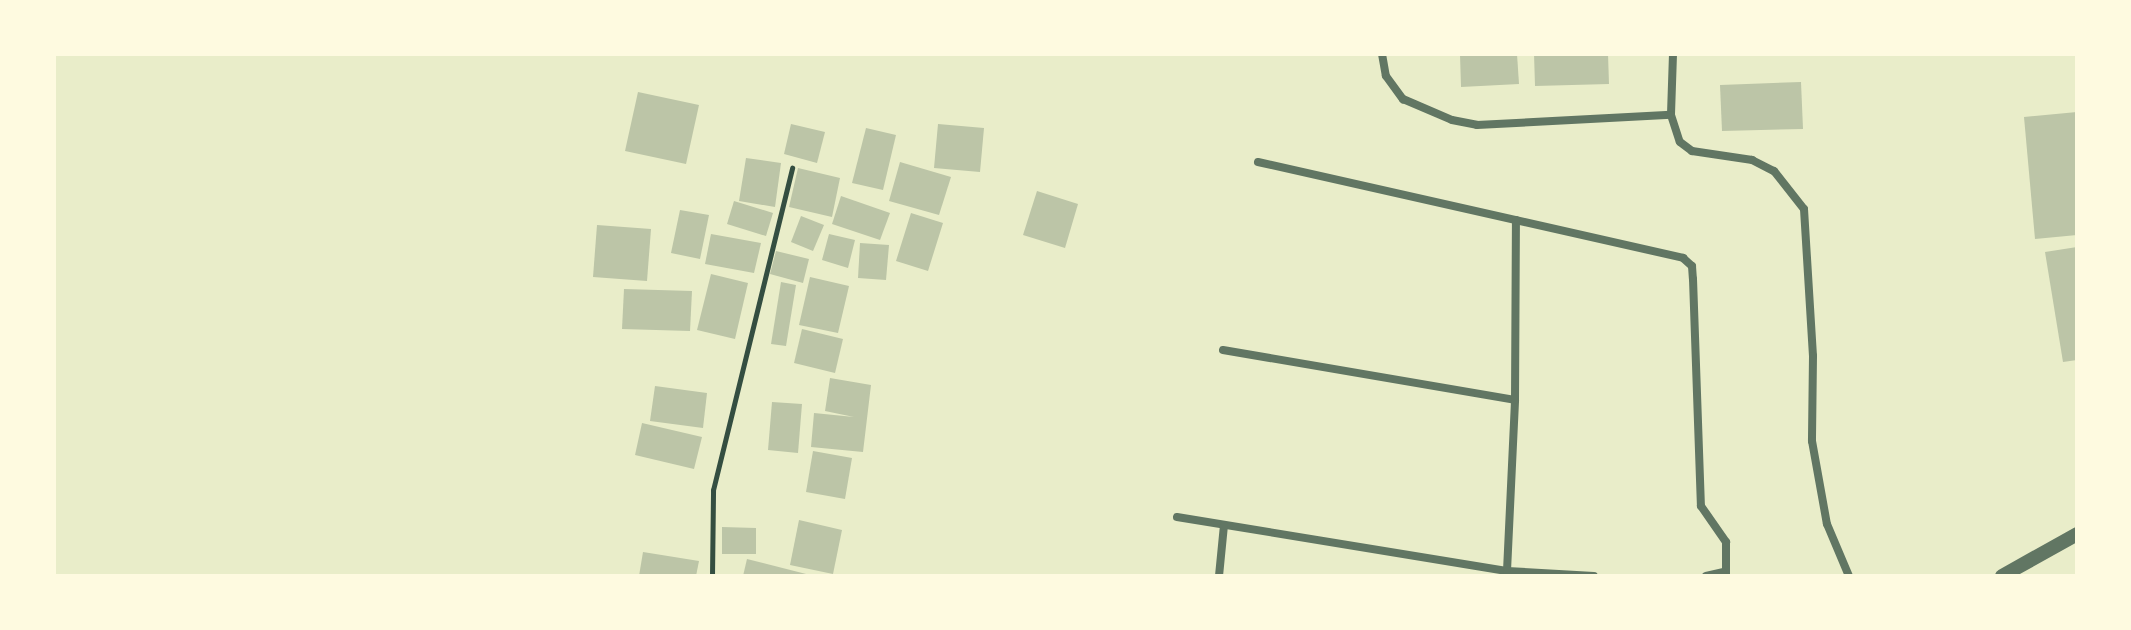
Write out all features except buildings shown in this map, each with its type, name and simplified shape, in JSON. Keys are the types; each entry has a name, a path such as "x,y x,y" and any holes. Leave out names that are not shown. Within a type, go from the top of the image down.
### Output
{"street":[{"path":"1382,54 1386,76 1403,99 1452,120 1477,125 1671,115"},
{"path":"1673,54 1671,115 1677,137 1692,151 1763,165 1784,178 1804,209 1813,356 1812,441 1827,524 1849,576"},
{"path":"1258,162 1683,258 1692,266 1701,506 1726,542 1725,574 1706,576"},
{"path":"1507,571 1515,400 1516,220"},
{"path":"1223,350 1515,400"},
{"path":"1177,517 1507,571 1594,576"},
{"path":"1219,576 1224,525"},
{"path":"2002,576 2077,534"}],"path":[{"path":"712,576 713,490 792,168"}]}
